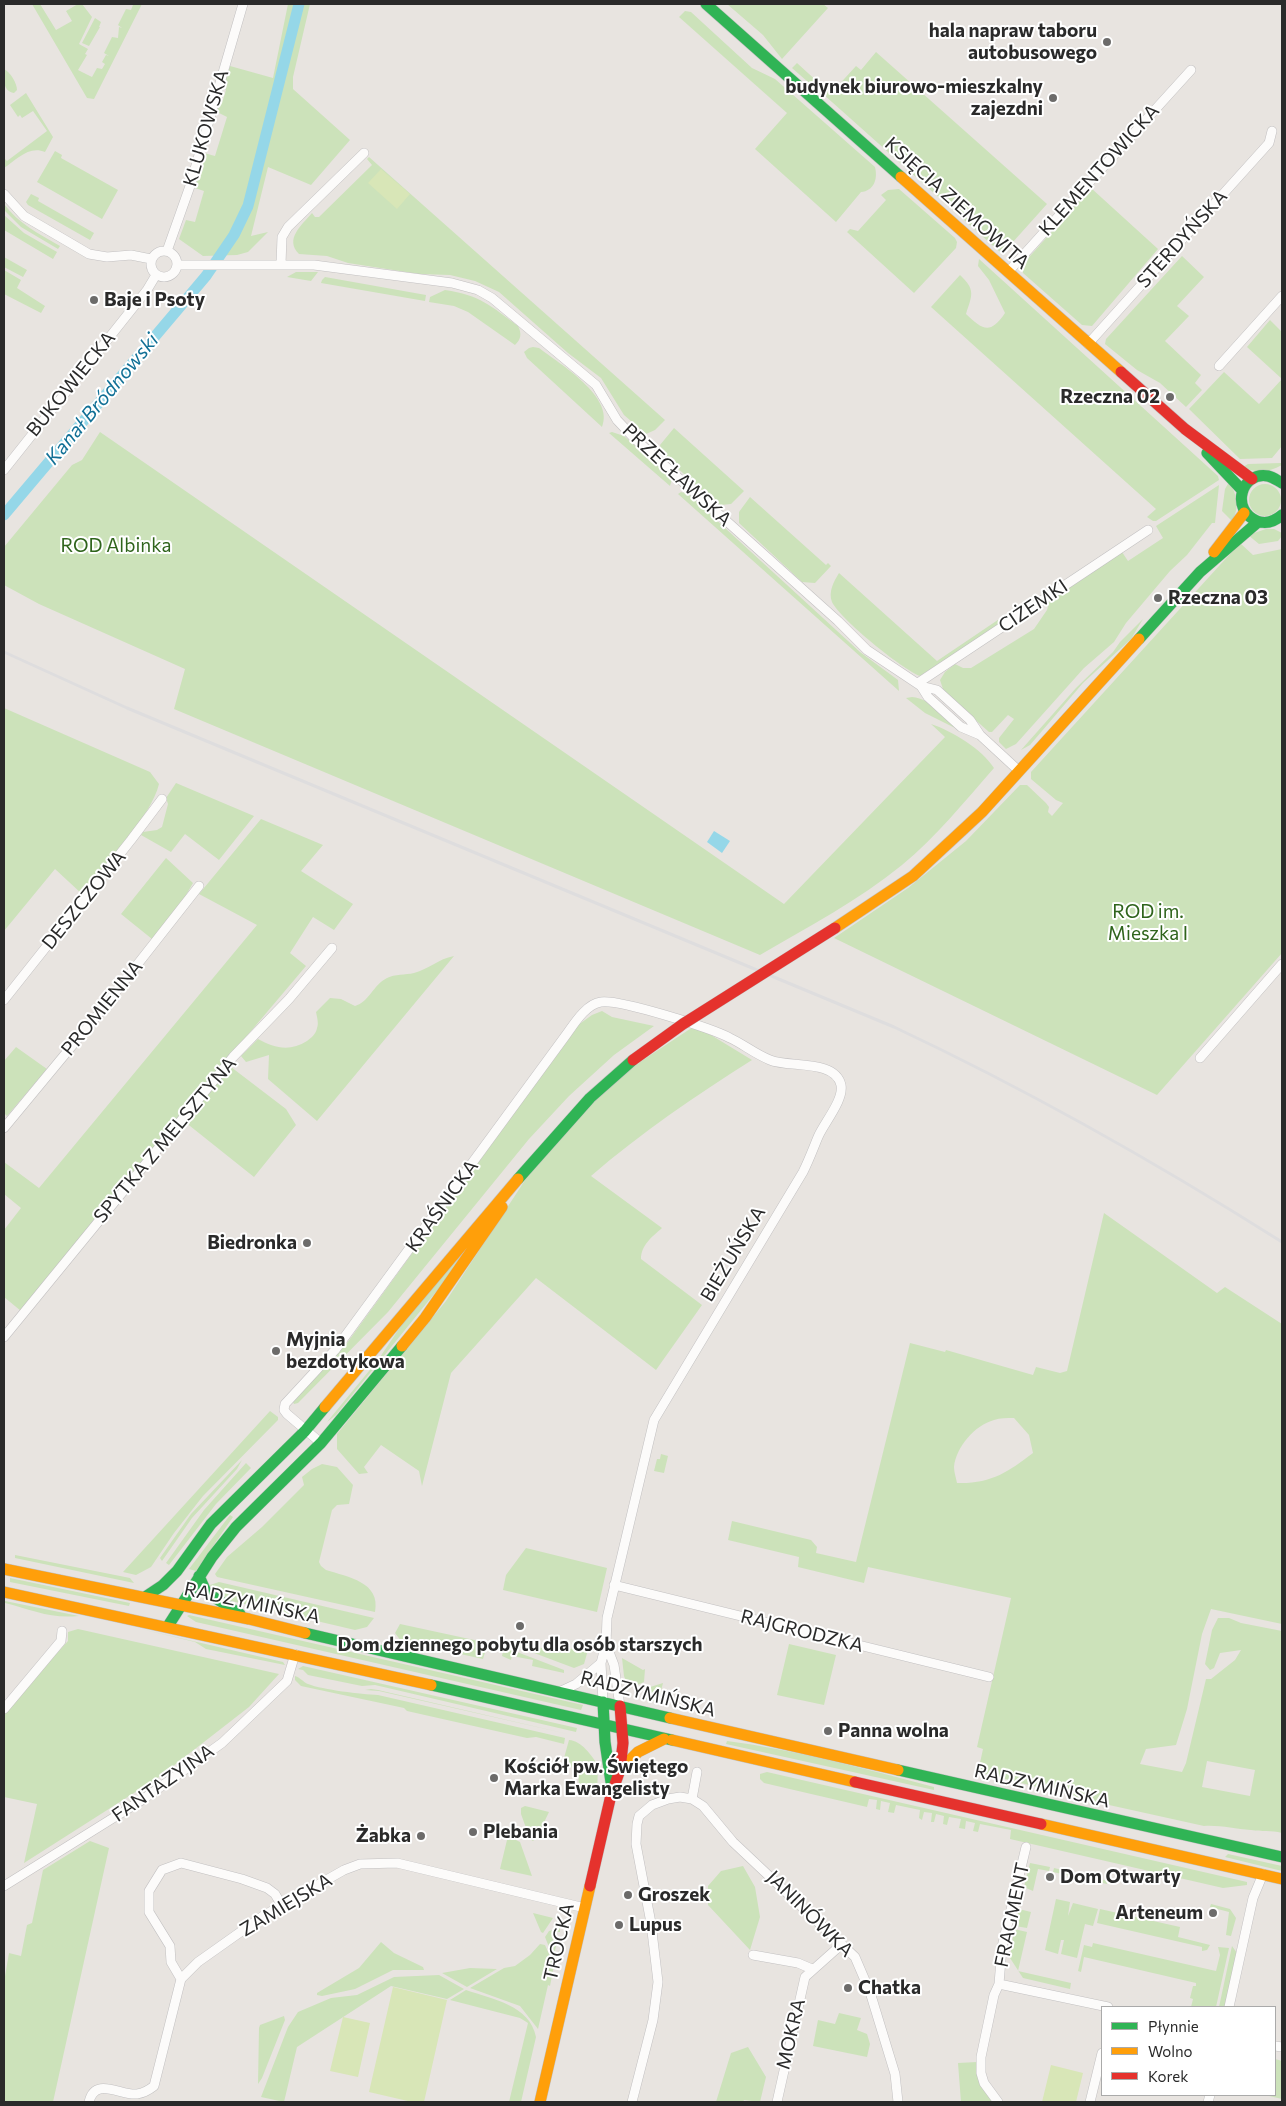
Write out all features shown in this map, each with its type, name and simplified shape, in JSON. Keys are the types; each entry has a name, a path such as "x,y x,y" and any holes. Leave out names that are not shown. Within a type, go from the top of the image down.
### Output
{"street":[{"name":"KLUKOWSKA","path":"167,251 190,186 243,4"},
{"name":"KSIĘCIA ZIEMOWITA","path":"706,4 1185,429 1252,479"},
{"name":"KLEMENTOWICKA","path":"1008,272 1191,70"},
{"name":"STERDYŃSKA","path":"1088,344 1268,143 1272,131"},
{"path":"177,265 281,264 282,237 288,227 364,153"},
{"path":"4,194 24,216 89,254 107,257 131,255 151,259"},
{"path":"167,251 175,256 176,270 169,276 160,277 151,268 151,259 157,252 167,251"},
{"name":"PRZECŁAWSKA","path":"281,264 314,265 452,284 478,290 492,298 596,385 617,420 635,439 838,621 867,650 920,684 928,697 962,727 980,735 1019,771"},
{"name":"BUKOWIECKA","path":"4,470 156,275"},
{"path":"1219,366 1282,296"},
{"name":"KSIĘCIA ZIEMOWITA","path":"1185,429 1242,490"},
{"path":"1280,478 1267,475 1252,479 1242,490 1240,501 1244,513 1250,519 1264,523 1280,520"},
{"path":"145,1598 164,1585 211,1524 305,1431 413,1301 590,1098 633,1060 683,1024 835,928 913,876 982,812 1200,572 1244,513"},
{"path":"1200,572 1258,522"},
{"name":"CIŻEMKI","path":"920,684 1148,530"},
{"name":"DESZCZOWA","path":"4,1000 162,799"},
{"name":"PROMIENNA","path":"4,1128 100,1012 200,886"},
{"name":"SPYTKA Z MELSZTYNA","path":"4,1337 233,1057 289,999 332,948"},
{"path":"1200,1058 1282,964"},
{"name":"KRAŚNICKA","path":"320,1443 284,1410 286,1404 335,1350 580,1016 601,1002 617,1003 648,1011"},
{"name":"BIEŻUŃSKA","path":"603,1725 601,1663 606,1644 607,1618 654,1420 803,1172 818,1136 841,1094 838,1079 826,1069 771,1061 714,1031 648,1011"},
{"path":"168,1626 177,1604 236,1527 320,1443 425,1318 538,1156"},
{"name":"RADZYMIŃSKA","path":"4,1569 249,1619 1282,1857"},
{"path":"176,1571 172,1586 177,1604"},
{"path":"199,1576 206,1592 249,1619"},
{"name":"RAJGRODZKA","path":"614,1586 989,1677"},
{"name":"RADZYMIŃSKA","path":"4,1592 295,1654 1282,1879"},
{"path":"4,1709 61,1641 62,1631"},
{"name":"BIEŻUŃSKA","path":"606,1644 614,1665 620,1706"},
{"name":"FANTAZYJNA","path":"4,1886 142,1800 222,1743 287,1681 295,1654"},
{"path":"561,1691 576,1684 601,1663"},
{"name":"TROCKA","path":"540,2102 612,1790 620,1770 623,1743 620,1706"},
{"name":"TROCKA","path":"603,1725 612,1790"},
{"name":"TROCKA","path":"620,1770 638,1752 664,1739"},
{"path":"632,2102 653,2020 658,1982 652,1910 636,1844 636,1834 640,1816 645,1810 659,1801 680,1797 692,1799 697,1772"},
{"name":"JANINÓWKA","path":"692,1799 703,1806 744,1853 855,1957 870,1992 895,2074 898,2102"},
{"path":"1216,1864 1220,1844"},
{"name":"FRAGMENT","path":"998,2102 984,2083 981,2073 981,2057 994,1995 999,1984 1002,1948 1026,1847"},
{"name":"ZAMIEJSKA","path":"181,1979 198,1962 282,1906 353,1866 386,1862 585,1908"},
{"path":"90,2102 91,2096 95,2092 106,2088 135,2094 149,2090 154,2086 181,1979 170,1962 170,1946 149,1912 149,1891 162,1870 181,1863 242,1879 267,1888 275,1894 282,1906"},
{"path":"1230,2006 1253,1898 1263,1874"},
{"name":"MOKRA","path":"777,2102 805,1977 842,1944"},
{"path":"753,1955 798,1963 812,1969"},
{"path":"999,1984 1103,2006"},
{"path":"1090,2102 1101,2057"}],"green space":[{"path":"32,4 40,4 56,30 72,21 66,11 78,4 82,4 92,17 79,44 88,49 85,54 87,55 78,70 92,77 97,68 102,69 105,64 102,62 106,55 109,56 104,53 112,37 118,38 119,27 122,28 118,25 126,9 131,10 133,5 131,4 142,4 94,99 87,98"},
{"path":"288,4 310,4 293,77 293,89 350,140 311,185 268,167 251,236 268,232 248,252 237,255 203,256 179,239 186,220 195,222 204,191 195,188 204,153 215,156 227,117 217,112 226,90 223,87 230,66 273,78"},
{"path":"727,4 823,4 828,8 782,59 763,35"},
{"path":"685,11 691,12 752,68 775,79 875,167 876,176 872,187 861,192 836,222 755,149 787,113 679,17"},
{"path":"95,18 101,22 100,27 89,46 82,43"},
{"path":"876,52 1047,204 1004,252 1000,252 823,94 830,86 834,90 856,66 861,70"},
{"path":"797,63 820,84 816,89 792,68"},
{"path":"4,69 11,75 16,84 17,90 14,93 7,90 4,80"},
{"path":"26,93 53,137 45,152 34,150 28,152 4,168 4,158 7,161 47,131 33,111 22,118 20,115 18,117 10,105"},
{"path":"55,151 62,155 61,158 118,190 102,219 37,182"},
{"path":"369,157 665,420 655,430 646,434 624,415 601,378 568,353 499,292 475,281 450,275 419,274 348,263 327,256 299,254 293,243 296,232 312,213 315,217 319,217 372,165 367,159"},
{"path":"381,169 410,194 397,209 368,183"},
{"path":"1091,188 1158,249 1092,326 1082,325 1023,273 1022,265"},
{"path":"899,189 955,238 957,242 956,248 914,293 847,232 850,229 858,231 886,200 881,195 888,190"},
{"path":"31,194 39,198 38,201 94,233 90,240 28,205 26,202"},
{"path":"4,204 22,222 60,246 58,249 21,227 4,210"},
{"path":"4,215 24,233 57,252 53,259 4,230"},
{"path":"1182,256 1204,277 1177,306 1189,316 1165,341 1201,375 1195,383 1202,390 1186,407 1160,383 1137,370 1105,344 1106,339"},
{"path":"4,257 27,270 23,277 4,267"},
{"path":"979,259 1218,476 1219,480 1156,521 1147,517 1156,509 931,307 960,275 971,289 970,302 966,314 977,324 986,328 995,325 1000,320 1005,313 989,280 978,266"},
{"path":"4,270 21,280 17,288 45,306 41,313 4,294"},
{"path":"296,272 318,272 311,281 287,277"},
{"path":"325,277 426,295 425,301 321,283"},
{"path":"445,290 476,298 492,307 518,326 520,332 519,341 515,345 468,312 454,306 429,302 430,297"},
{"path":"1270,320 1282,332 1282,379 1247,347"},
{"path":"533,347 539,348 572,372 593,393 601,404 604,416 602,427 527,358 524,352"},
{"path":"1224,372 1259,404 1282,379 1282,446 1272,458 1240,459 1189,409"},
{"path":"674,428 744,491 731,504 721,505 715,502 663,455 660,445"},
{"name":"ROD Albinka","path":"100,432 784,904 945,737 931,724 966,741 982,754 994,768 938,831 915,854 886,878 760,955 174,709 185,669 39,604 4,585 4,547 72,465 82,460"},
{"path":"612,432 624,436 672,479 670,486 609,433"},
{"path":"1281,463 1282,465 1267,471 1253,471 1243,467 1248,464"},
{"path":"1229,482 1234,491 1237,506 1232,521 1222,511 1225,489"},
{"path":"1265,484 1271,485 1276,489 1280,494 1280,506 1276,511 1271,515 1265,516 1259,515 1254,511 1250,506 1249,500 1250,494 1254,489 1259,485"},
{"path":"1219,485 1215,523 1212,523 1187,555 1170,571 1126,623 1114,642 1084,668 1016,744 1006,749 999,742 999,738 1014,719 1008,715 992,732 989,732 944,692 940,680 945,672 955,664 963,668 971,668 1034,629 1047,610 1050,600 1122,552 1128,561 1163,538 1156,526"},
{"path":"681,492 688,494 860,652 898,680 899,691 678,494"},
{"path":"750,497 826,565 828,563 831,566 815,583 802,582 739,523 739,512"},
{"path":"1266,529 1274,529 1282,533 1282,536 1278,541 1259,544 1248,535"},
{"name":"ROD im. Mieszka I","path":"1240,543 1253,555 1282,549 1282,953 1157,1095 834,938 908,888 966,841 1020,785 1027,785 1046,803 1049,807 1048,812 1052,816 1063,803 1056,800 1031,779 1031,772"},
{"path":"839,573 937,661 1023,603 1025,608 920,676 911,672 872,643 837,610 832,602 831,591"},
{"path":"1143,619 1131,639 1083,683 1030,745 1021,750 1076,688"},
{"path":"912,697 933,705 961,731 925,713 906,698"},
{"path":"4,708 150,772 159,784 147,811 137,826 82,894 55,869 4,931"},
{"path":"176,783 254,816 219,860 185,834 171,852 141,835 143,832 157,830 162,827 168,804 166,798"},
{"path":"261,819 323,845 301,871 353,904 334,930 313,917 290,953 306,966 196,1096 21,1311 4,1297 4,1230 21,1208 4,1194 4,1162 39,1188 257,925 199,894"},
{"path":"166,858 193,883 182,902 152,939 121,914"},
{"path":"454,956 317,1121 268,1079 269,1055 246,1062 241,1056 258,1039 282,1048 294,1047 307,1041 312,1037 318,1025 316,1012 330,998 341,999 355,1006 364,1001 387,978 411,974"},
{"path":"602,1011 612,1017 654,1026 614,1055 569,1096 529,1139 388,1312 298,1403 294,1404 293,1402 347,1343 578,1025 592,1015"},
{"path":"693,1027 706,1032 752,1060 669,1115 591,1176 662,1228 645,1245 641,1259 702,1305 656,1370 536,1278 451,1373 422,1486 419,1471 381,1445 364,1467 368,1473 359,1474 337,1449 337,1434 446,1301 533,1168 605,1090 640,1062"},
{"path":"16,1047 47,1069 7,1116 4,1113 4,1061"},
{"path":"231,1067 286,1109 296,1125 254,1177 185,1122"},
{"path":"1104,1213 1217,1293 1225,1287 1282,1324 1282,1624 1211,1609 1202,1634 1187,1709 1176,1745 1146,1749 1140,1764 1182,1772 1186,1763 1206,1679 1211,1679 1235,1660 1241,1650 1220,1653 1214,1668 1210,1670 1205,1664 1212,1630 1218,1618 1229,1618 1241,1623 1282,1631 1282,1833 1204,1826 1100,1803 978,1772 983,1749 977,1747 1011,1598 868,1567 864,1583 798,1567 799,1557 728,1540 732,1521 811,1540 817,1547 816,1553 856,1562 910,1343 945,1352 946,1350 1033,1375 1036,1367 1060,1373 1067,1371","holes":["1014,1418 1029,1435 1033,1453 1007,1471 989,1479 957,1483 954,1469 956,1459 958,1452 968,1438 987,1423 999,1419","1207,1761 1255,1770 1250,1796 1202,1787"]},
{"path":"469,1245 439,1288 336,1415 327,1422 378,1360 407,1317"},
{"path":"270,1411 278,1417 278,1420 203,1496 174,1533 151,1567 136,1575 123,1572"},
{"path":"661,1454 668,1456 664,1473 654,1471 657,1459 660,1459"},
{"path":"242,1460 237,1469 192,1518 162,1561 160,1558 191,1514"},
{"path":"246,1463 251,1468 216,1504 169,1565 166,1563 204,1510"},
{"path":"322,1464 337,1467 353,1485 349,1504 337,1505 332,1510 319,1562 326,1570 353,1578 368,1587 376,1602 375,1612 217,1577 215,1574 227,1557 262,1527 304,1485 302,1477"},
{"path":"230,1515 233,1517 196,1571 189,1569"},
{"path":"526,1548 607,1568 597,1612 503,1590 506,1575"},
{"path":"15,1555 130,1578 134,1583 15,1558"},
{"path":"10,1578 130,1603 129,1606 10,1582"},
{"path":"219,1582 374,1618 367,1627 355,1630 223,1599 210,1585"},
{"path":"5,1601 79,1616 50,1615 5,1603"},
{"path":"187,1616 583,1705 581,1710 196,1622"},
{"path":"400,1624 488,1643 483,1659 401,1641 395,1633"},
{"path":"78,1629 279,1674 249,1707 159,1777 24,1863 37,1804 4,1797 4,1711 68,1641 68,1632"},
{"path":"141,1629 283,1662 285,1665 206,1649 195,1642"},
{"path":"497,1639 552,1650 583,1648 590,1643 584,1664 574,1668"},
{"path":"789,1644 836,1655 824,1705 777,1695"},
{"path":"504,1647 564,1670 564,1673 532,1666 533,1660 512,1656 511,1660 502,1656"},
{"path":"622,1658 643,1670 645,1669 644,1682 635,1686 627,1684"},
{"path":"303,1666 577,1728 576,1732 375,1685 362,1686 308,1675 303,1670 298,1669"},
{"path":"295,1676 308,1684 323,1688 378,1695 565,1738 564,1744 536,1737 527,1738 407,1711 404,1708 301,1686 295,1680"},
{"path":"663,1683 658,1702 645,1699 647,1688"},
{"path":"371,1689 572,1735 379,1691 365,1690"},
{"path":"569,1740 582,1746 598,1765 597,1796 580,1793 578,1775 564,1758"},
{"path":"727,1741 779,1749 831,1761 934,1787 934,1790 726,1744"},
{"path":"767,1772 1247,1882 1247,1885 1223,1888 1010,1839 1011,1830 980,1824 978,1832 973,1831 975,1823 966,1821 965,1829 959,1828 961,1819 949,1817 947,1825 943,1824 944,1816 936,1814 934,1822 931,1822 932,1813 924,1812 922,1820 919,1818 920,1810 896,1805 894,1813 888,1812 890,1803 881,1801 880,1810 876,1809 877,1800 869,1799 867,1807 764,1783 760,1779 760,1774"},
{"path":"525,1806 549,1812 537,1837 533,1841 530,1839 521,1814 521,1808"},
{"path":"512,1838 520,1842 532,1876 500,1869 507,1840"},
{"path":"90,1841 109,1848 53,2102 4,2102 4,1982 9,1953 21,1956 27,1925 32,1923 43,1870"},
{"path":"1228,1854 1282,1866 1282,1871 1225,1857"},
{"path":"1030,1863 1050,1867 1049,1871 1038,1869 1033,1891 1024,1887"},
{"path":"743,1866 755,1887 760,1917 750,1950 708,1905 708,1886 721,1871"},
{"path":"1054,1868 1108,1881 1107,1884 1053,1872"},
{"path":"1056,1899 1070,1902 1068,1916 1073,1903 1098,1909 1093,1926 1085,1924 1077,1958 1061,1954 1064,1940 1061,1940 1058,1954 1045,1950"},
{"path":"1211,1904 1230,1909 1236,1918 1231,1936 1226,1935 1229,1912 1210,1907"},
{"path":"1019,1909 1031,1912 1027,1928 1015,1926"},
{"path":"1100,1909 1180,1927 1178,1937 1210,1945 1207,1950 1202,1951 1202,1947 1097,1923"},
{"path":"533,1913 553,1918 543,1933 541,1932"},
{"path":"560,1928 560,1932 557,1932 554,1942 557,1943 553,1957 545,1937 549,1931"},
{"path":"1014,1929 1027,1932 1018,1970 1010,1958"},
{"path":"381,1942 394,1953 423,1967 424,1970 393,1970 355,1989 322,1996 317,1995 317,1993 359,1968"},
{"path":"1093,1943 1216,1971 1220,1955 1218,1947 1229,1948 1216,2006 1191,2006 1193,1999 1190,1998 1193,1986 1196,1986 1196,1983 1084,1957 1081,1972 1078,1971 1084,1945 1092,1947"},
{"path":"540,1944 545,1945 554,1965 538,2029 520,2006 470,1988 504,1968 515,1966 530,1955"},
{"path":"1232,1946 1237,1953 1225,2006 1219,2006"},
{"path":"470,1968 497,1969 467,1987 442,1973"},
{"path":"1019,1971 1071,1983 1070,1989 1023,1978"},
{"path":"439,1975 464,1989 447,1999 391,1986 297,2047 284,2102 261,2097 288,2027 298,2012 331,1998 357,1995 394,1977"},
{"path":"393,1987 447,2000 424,2102 412,2102 369,2092"},
{"path":"466,1990 509,2005 526,2017 532,2026 536,2037 521,2102 509,2102 528,2023 520,2018 450,2000"},
{"path":"839,2013 861,2018 857,2030 867,2034 870,2044 867,2057 813,2046 818,2020 835,2024"},
{"path":"284,2016 285,2020 258,2084 260,2025"},
{"path":"343,2017 370,2023 358,2077 330,2071"},
{"path":"748,2047 766,2077 760,2102 744,2100 743,2102 716,2102 731,2053"},
{"path":"1276,2059 1282,2061 1282,2099 1269,2096 1276,2096"},
{"path":"977,2062 993,2102 961,2102 958,2063"},
{"path":"1051,2065 1083,2073 1076,2102 1042,2102"}],"water":[{"path":"714,831 730,841 722,853 707,842"}],"waterway":[{"name":"Kanał Bródnowski","path":"4,515 206,276 234,235 248,206 299,4"}],"railway":[{"path":"4,652 127,708 894,1027 994,1076 1091,1128 1282,1242"}],"traffic: fast":[{"path":"706,4 901,177"},
{"path":"1207,453 1242,490"},
{"path":"1282,483 1268,476 1259,476 1251,479 1242,492 1241,501 1249,516 1257,521 1271,522 1282,515"},
{"path":"1139,639 1200,572 1258,522"},
{"path":"518,1179 590,1098 633,1060"},
{"path":"168,1626 212,1557 236,1527 321,1443 402,1346"},
{"path":"145,1597 163,1585 177,1571 211,1524 305,1431 325,1407"},
{"path":"199,1576 206,1592 240,1614"},
{"path":"305,1633 670,1718"},
{"path":"431,1685 672,1740"},
{"path":"603,1702 605,1742 612,1789"},
{"path":"898,1770 1282,1857"}],"traffic: slow":[{"path":"901,177 1121,372"},
{"path":"1214,552 1244,513"},
{"path":"835,928 913,876 982,812 1139,639"},
{"path":"325,1407 518,1179"},
{"path":"402,1346 425,1318 502,1207"},
{"path":"4,1569 249,1619 305,1633"},
{"path":"4,1592 431,1685"},
{"path":"670,1718 898,1770"},
{"path":"620,1770 638,1752 664,1739"},
{"path":"672,1740 855,1782"},
{"path":"1041,1824 1282,1879"},
{"path":"540,2102 590,1886"}],"traffic: jam":[{"path":"1121,372 1185,429 1252,479"},
{"path":"633,1060 683,1024 835,928"},
{"path":"590,1886 611,1795 620,1770 623,1743 620,1706"},
{"path":"855,1782 1041,1824"}],"place":[{"name":"hala napraw taboru autobusowego","path":"1107,42"},
{"name":"budynek biurowo-mieszkalny zajezdni","path":"1053,98"},
{"name":"Baje i Psoty","path":"94,300"},
{"name":"Rzeczna 02","path":"1170,397"},
{"name":"Rzeczna 03","path":"1158,598"},
{"name":"Biedronka","path":"307,1243"},
{"name":"Myjnia bezdotykowa","path":"276,1351"},
{"name":"Dom dziennego pobytu dla osób starszych","path":"520,1626"},
{"name":"Panna wolna","path":"828,1731"},
{"name":"Kościół pw. Świętego Marka Ewangelisty","path":"494,1778"},
{"name":"Plebania","path":"473,1832"},
{"name":"Żabka","path":"421,1836"},
{"name":"Dom Otwarty","path":"1050,1877"},
{"name":"Groszek","path":"628,1895"},
{"name":"Arteneum","path":"1213,1913"},
{"name":"Lupus","path":"619,1925"},
{"name":"Chatka","path":"848,1988"}]}
